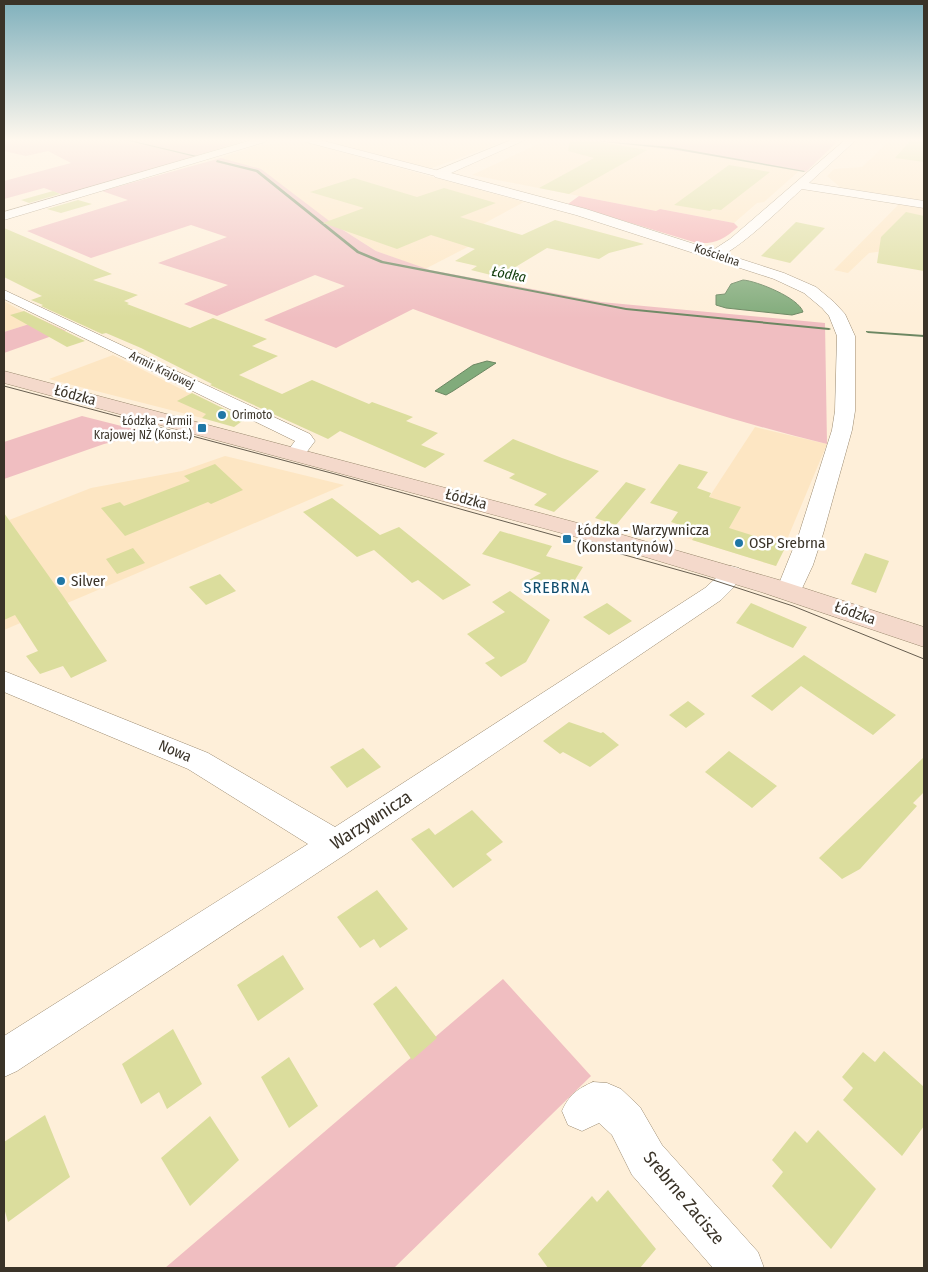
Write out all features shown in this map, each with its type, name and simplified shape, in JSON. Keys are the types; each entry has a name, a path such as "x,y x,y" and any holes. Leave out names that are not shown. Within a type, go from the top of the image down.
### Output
{"main road":[{"name":"Łódzka","path":"4,377 296,453 731,573 924,637"}],"street":[{"path":"4,216 62,199"},
{"name":"Kościelna","path":"534,199 581,212 779,276 810,290 837,314 846,336 842,430 811,534 789,591"},
{"path":"715,255 735,242 784,199"},
{"path":"889,199 924,205"},
{"name":"Armii Krajowej","path":"4,294 304,438 303,445 296,453"},
{"name":"Warzywnicza","path":"4,1058 335,844 713,594 725,583 731,573"},
{"name":"Nowa","path":"4,681 198,761 335,844"},
{"name":"Srebrne Zacisze","path":"582,1111 593,1102 607,1103 626,1121 648,1160 742,1268"}],"shaded area":[{"path":"126,199 301,199 332,223 376,251 430,270 601,302 825,323 827,444 670,400 413,309 336,348 264,320 345,286 315,275 217,316 184,304 228,285 158,263 227,237 191,225 91,258 27,231 128,200"},
{"path":"292,199 514,199 524,202 472,230 489,236 425,269 376,251"},
{"path":"574,199 596,199 734,223 738,227 719,240 709,243 697,243 568,204"},
{"path":"597,199 767,199 757,203 734,223 660,209 656,211"},
{"path":"899,204 924,208 924,256 884,251 869,253 848,273 834,270"},
{"path":"743,280 777,291 794,301 803,312 792,315 726,308 716,305 716,295 725,294 731,284"},
{"path":"4,301 18,309 42,320 4,332"},
{"path":"42,320 66,331 4,353 4,332"},
{"path":"113,355 191,394 211,412 202,418 49,379"},
{"path":"487,361 496,363 446,395 435,391 473,365"},
{"path":"82,416 149,433 104,444 4,479 4,442"},
{"path":"755,427 827,444 776,566 683,537"},
{"name":"Silver","path":"225,456 344,485 4,630 4,522 91,488 182,471"},
{"path":"503,979 591,1076 394,1268 165,1268"}],"building":[{"path":"23,199 42,199 29,203 21,200"},
{"path":"335,199 483,199 496,203 460,217 522,235 555,220 644,244 609,253 599,259 547,248 499,277 471,270 477,266 455,261 475,249 431,235 397,249 323,223 364,208"},
{"path":"682,199 735,199 721,210 713,209 710,211 674,205"},
{"path":"78,200 92,204 61,213 47,209"},
{"path":"906,212 924,216 924,271 877,263 881,237"},
{"path":"796,222 825,228 790,263 761,256"},
{"path":"4,228 112,274 93,280 138,295 124,301 129,303 127,304 190,328 213,318 267,339 252,346 278,356 239,375 282,394 312,380 369,404 372,402 413,417 406,421 438,433 421,445 445,454 425,468 340,431 328,439 210,385 212,384 141,348 106,333 102,334 41,306 43,305 31,300 42,296 4,277"},
{"path":"24,311 85,341 67,347 10,315"},
{"name":"Orimoto","path":"192,393 245,419 234,427 202,418 206,414 177,401"},
{"path":"513,439 599,471 554,512 534,505 547,494 509,478 515,474 483,461"},
{"path":"215,464 243,490 211,504 208,502 125,536 101,508 120,502 124,506 190,481 184,476"},
{"path":"679,464 708,472 697,488 711,493 709,497 741,507 729,528 786,546 776,566 692,540 698,531 671,522 678,512 650,503"},
{"path":"626,482 646,489 616,525 595,518"},
{"path":"332,498 380,535 399,527 471,585 443,600 418,580 412,583 374,550 357,557 303,512"},
{"path":"4,513 107,661 71,678 63,666 40,674 26,656 38,651 15,615 4,620"},
{"path":"500,531 552,546 546,556 583,567 568,591 529,580 541,573 482,554"},
{"path":"133,548 145,563 117,574 106,559"},
{"path":"865,553 889,561 876,593 851,584"},
{"path":"220,574 236,591 206,605 189,587"},
{"path":"510,591 550,620 526,662 501,677 485,663 495,658 467,634 505,612 492,602"},
{"path":"607,603 632,621 609,635 583,617"},
{"path":"751,603 807,627 793,648 736,623"},
{"path":"804,655 896,715 873,735 801,686 772,711 751,696"},
{"path":"688,701 705,714 686,728 669,715"},
{"path":"569,722 601,733 603,732 619,745 590,767 563,752 560,754 543,741"},
{"path":"363,748 381,767 347,788 330,767"},
{"path":"729,751 777,786 752,808 705,772"},
{"path":"924,757 924,792 913,803 917,806 860,869 842,879 819,858"},
{"path":"472,810 503,842 486,854 492,860 453,888 411,839 429,828 435,835"},
{"path":"377,890 408,929 380,948 374,939 360,948 337,917"},
{"path":"283,955 304,989 258,1021 237,985"},
{"path":"396,986 437,1038 412,1060 373,1004"},
{"path":"173,1029 202,1084 167,1109 159,1092 141,1104 122,1064"},
{"path":"884,1051 924,1087 924,1126 902,1156 843,1100 853,1088 842,1077 863,1052 875,1062"},
{"path":"289,1057 318,1106 289,1128 261,1077"},
{"path":"45,1115 70,1177 8,1222 4,1208 4,1142"},
{"path":"210,1116 239,1160 190,1206 161,1158"},
{"path":"818,1130 876,1189 831,1249 772,1186 783,1172 772,1160 795,1131 807,1143"},
{"path":"608,1190 656,1249 640,1268 548,1268 538,1254 592,1196 597,1202"}],"waterway":[{"name":"Łódka","path":"292,199 358,252 382,262 626,309 829,329"},
{"name":"Łódka","path":"868,332 924,336"}],"tram line":[{"path":"4,386 335,474 707,578 793,606 924,659"}],"place":[{"name":"Orimoto","path":"222,415"},
{"name":"Łódzka - Armii Krajowej NŻ (Konst.)","path":"202,428"},
{"name":"Łódzka - Warzywnicza (Konstantynów)","path":"567,539"},
{"name":"OSP Srebrna","path":"739,543"},
{"name":"Silver","path":"61,581"}],"district":[{"name":"SREBRNA","path":"557,587"}]}
